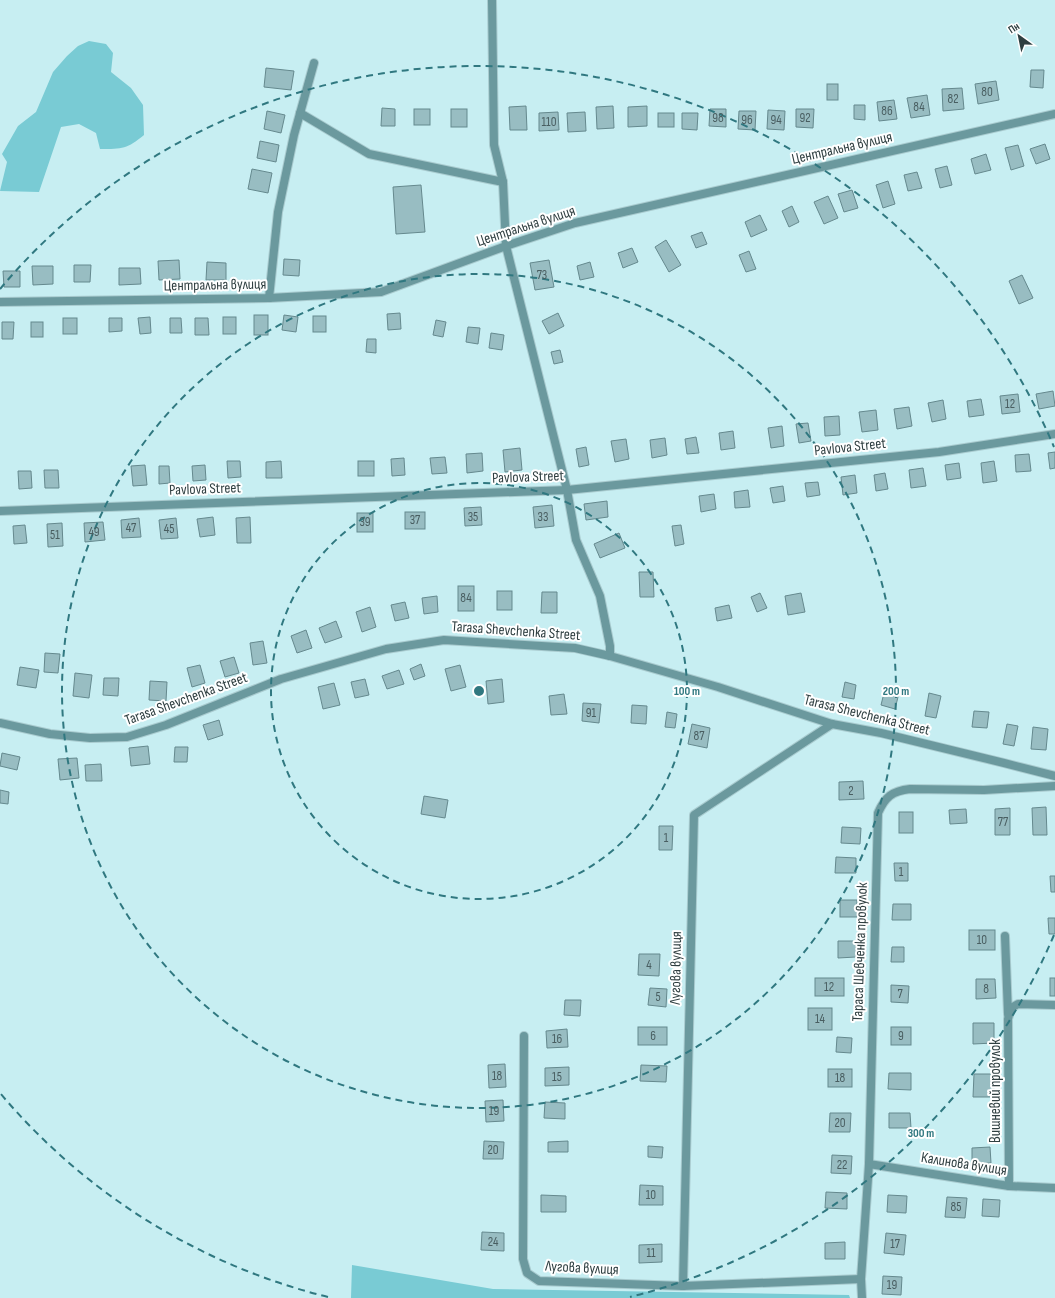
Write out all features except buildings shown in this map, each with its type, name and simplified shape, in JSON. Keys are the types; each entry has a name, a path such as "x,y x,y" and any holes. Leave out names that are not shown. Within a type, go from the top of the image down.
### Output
{"street":[{"path":"492,0 494,145 503,182 506,246 567,490 576,540 600,596 610,646 610,656"},
{"path":"269,298 278,212 294,135 314,63"},
{"path":"300,113 369,154 503,182"},
{"name":"Центральна вулиця","path":"0,302 269,298 381,292 506,246 575,223 1055,114"},
{"name":"Pavlova Street","path":"0,511 567,490 939,452 1055,434"},
{"name":"Tarasa Shevchenka Street","path":"0,723 50,734 90,738 127,737 166,725 281,679 386,649 444,640 574,648 610,656 718,687 832,724 881,733 1055,776"},
{"name":"Лугова вулиця","path":"683,1286 694,815 832,724"},
{"name":"Тараса Шевченка провулок","path":"861,1279 869,1164 878,812 881,805 888,797 898,790 984,790 1055,786"},
{"name":"Вишневий провулок","path":"1005,936 1008,1019 1010,1186"},
{"name":"Вишневий провулок","path":"1008,1019 1012,1008 1018,1004 1055,1006"},
{"name":"Лугова вулиця","path":"524,1036 523,1259 527,1273 539,1281 683,1286 861,1279"},
{"name":"Калинова вулиця","path":"869,1164 1010,1186 1055,1188"},
{"path":"861,1279 862,1298"}],"shaded area":[{"path":"89,41 106,44 113,53 111,72 131,88 143,105 144,135 129,146 114,149 100,149 96,133 79,124 61,127 39,192 0,191 7,162 2,154 18,126 36,112 53,72 78,46"},
{"path":"352,1265 493,1289 849,1295 850,1298 351,1298"}]}
